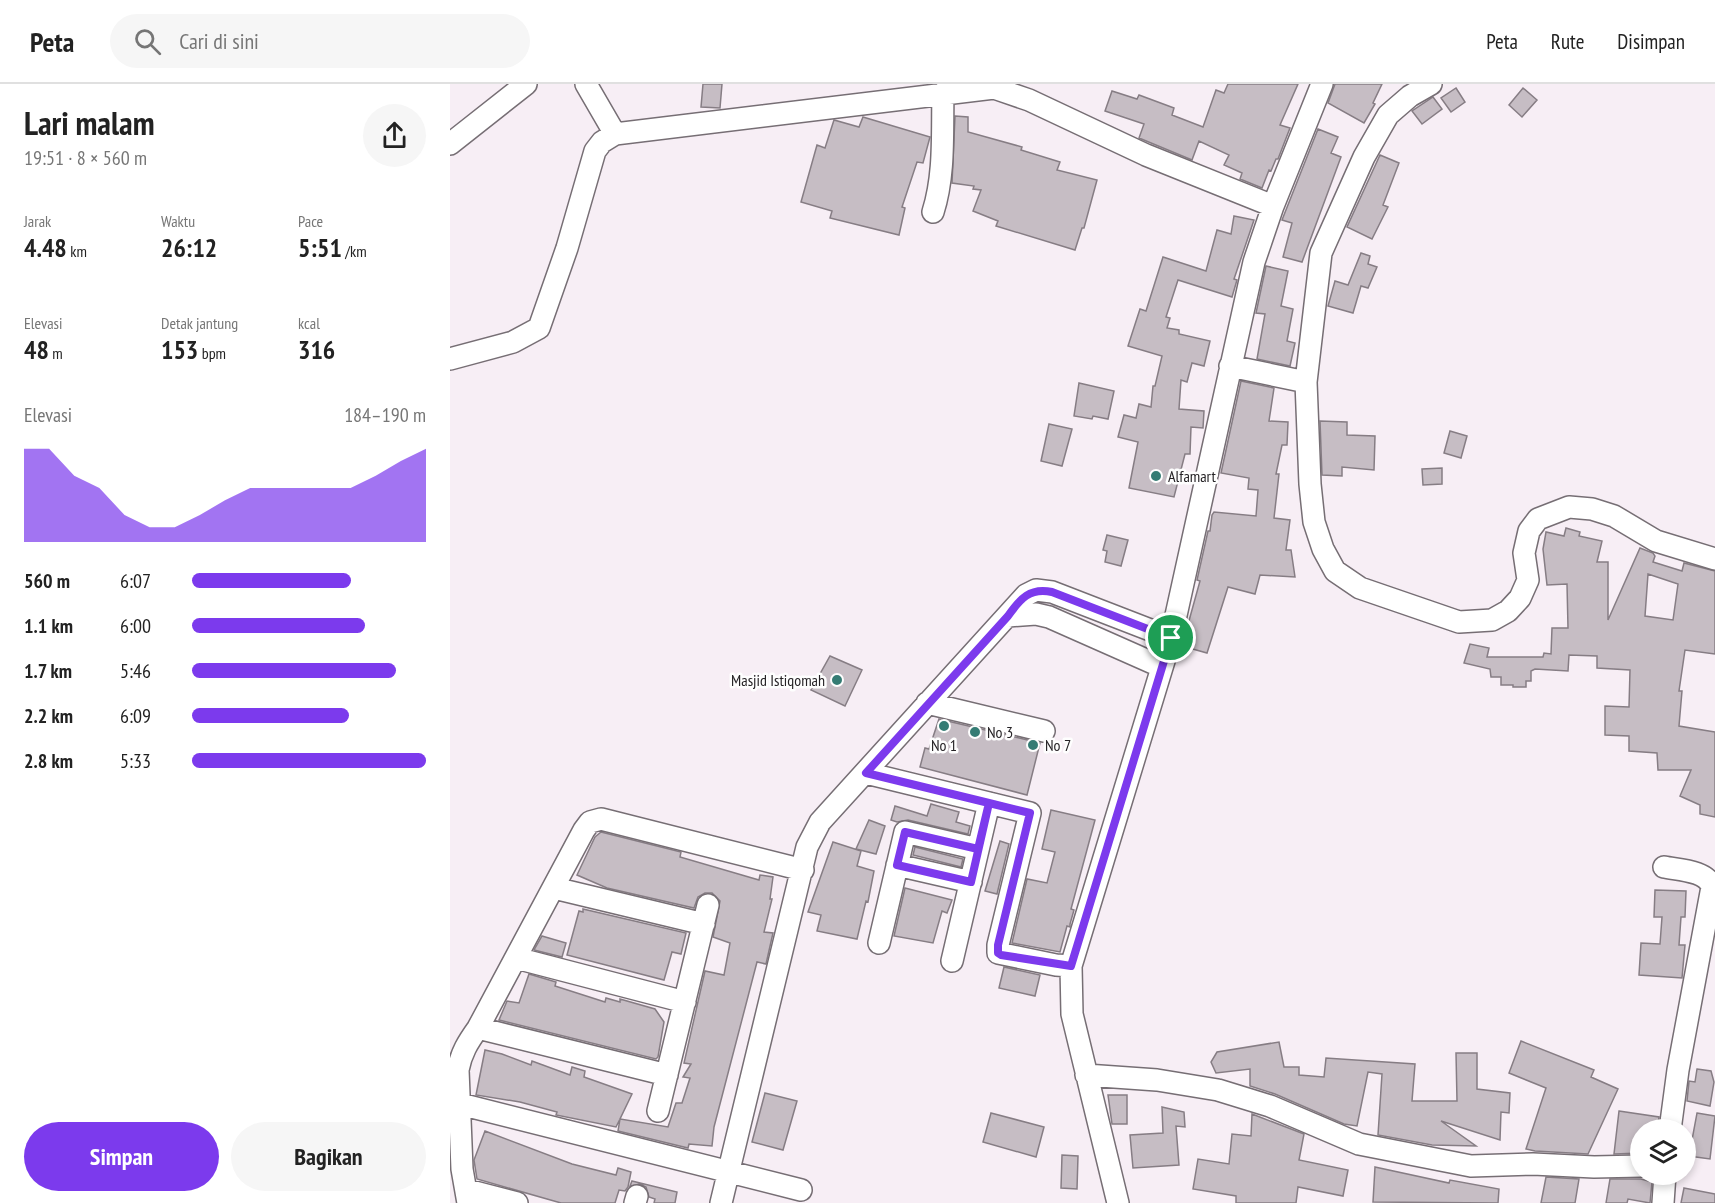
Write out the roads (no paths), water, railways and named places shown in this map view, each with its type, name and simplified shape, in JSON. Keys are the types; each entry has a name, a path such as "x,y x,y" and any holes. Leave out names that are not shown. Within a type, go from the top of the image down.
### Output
{"street":[{"path":"450,144 526,84"},
{"path":"586,84 615,134"},
{"path":"1118,1203 1072,1014 1071,966 1171,638 1254,262 1273,206 1322,84"},
{"path":"1431,84 1410,96 1388,116 1364,157 1321,253 1306,382 1310,484 1314,522 1323,549 1335,571 1360,588 1459,622 1492,620 1508,611 1521,598 1528,580 1524,553 1529,531 1538,519 1569,507 1592,509 1614,516 1656,541 1715,559"},
{"path":"450,358 513,342 539,328 567,248 595,152 602,142 615,134 984,86 1008,92 1146,155 1273,206"},
{"path":"933,213 940,192 942,170 943,93"},
{"path":"1230,366 1306,382"},
{"path":"721,1203 802,870 811,836 820,822 1026,595 1036,590 1044,590 1171,638"},
{"path":"1008,616 1036,614 1049,617 1162,667"},
{"path":"927,703 1044,731"},
{"path":"866,773 1030,813 998,953 1071,966"},
{"path":"952,960 989,803"},
{"path":"517,1203 467,1197 462,1169 458,1070 463,1049 478,1028 590,822 601,819 802,870"},
{"path":"879,943 905,832 978,849"},
{"path":"897,865 971,882"},
{"path":"1664,867 1704,876 1710,881 1712,887 1678,1070 1671,1119"},
{"path":"554,888 706,914 658,1111"},
{"path":"516,958 685,1002"},
{"path":"478,1028 667,1076"},
{"path":"1086,1075 1156,1080 1218,1090 1270,1106 1359,1144 1472,1167 1533,1164 1630,1166"},
{"path":"460,1104 801,1190"},
{"path":"1663,1203 1664,1185"}],"place":[{"name":"Alfamart","path":"1156,476"},
{"name":"Masjid Istiqomah","path":"837,680"},
{"name":"No 1","path":"944,726"},
{"name":"No 3","path":"975,732"},
{"name":"No 7","path":"1033,745"}]}
